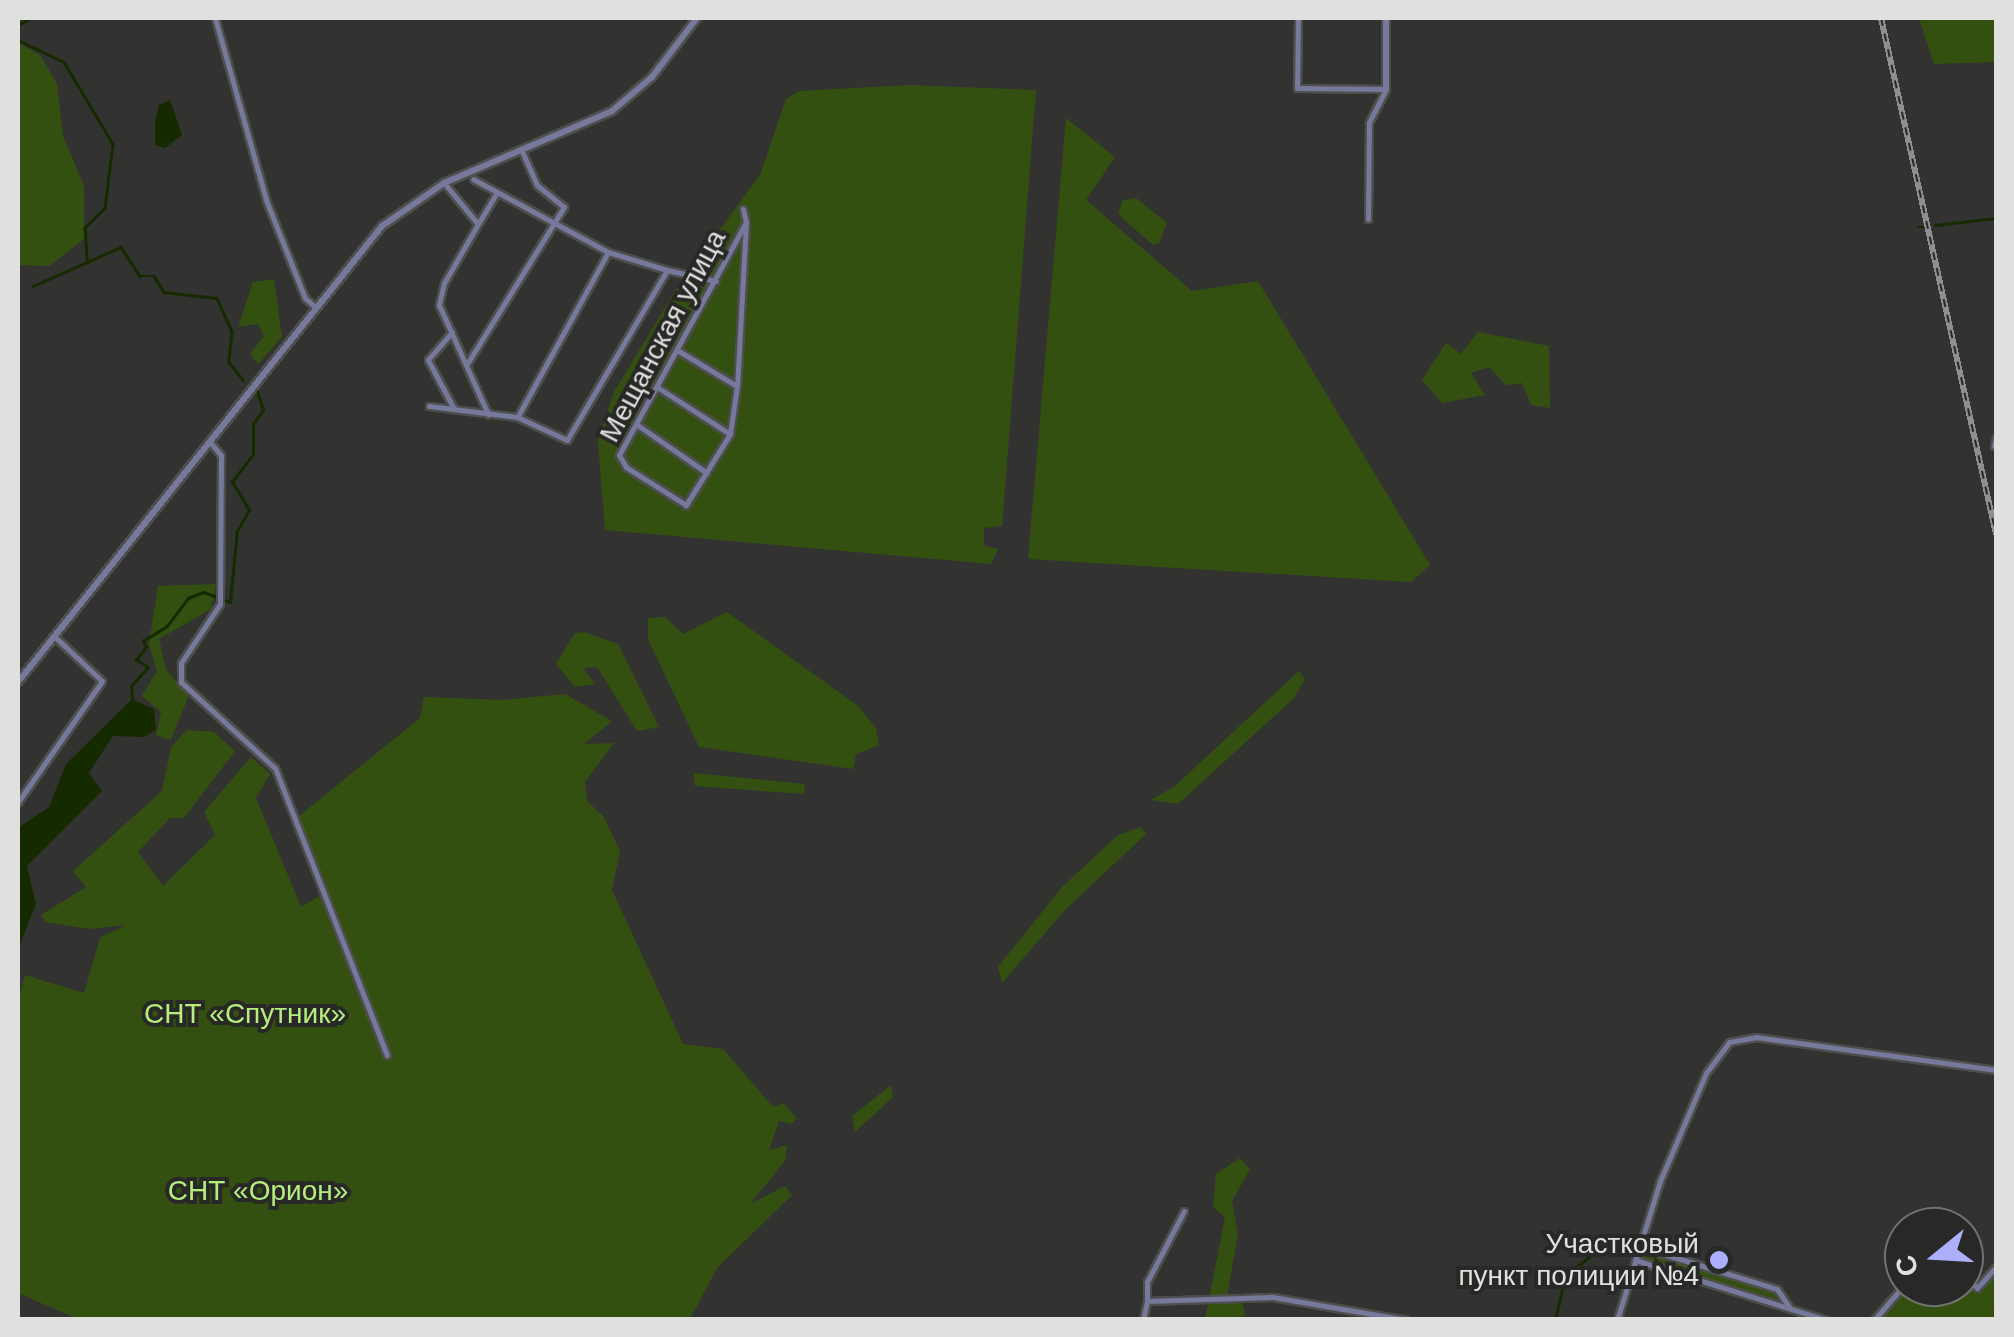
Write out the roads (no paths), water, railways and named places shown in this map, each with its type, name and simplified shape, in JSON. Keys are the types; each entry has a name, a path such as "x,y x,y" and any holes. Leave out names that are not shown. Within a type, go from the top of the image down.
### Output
{"street":[{"path":"215,18 266,200 305,298 315,307"},
{"path":"18,682 208,439 382,226 444,183 612,111 652,76 698,18"},
{"path":"1298,18 1297,88 1386,88"},
{"path":"1368,219 1369,123 1386,88 1386,18"},
{"path":"467,364 564,206 537,185 522,151"},
{"path":"473,179 608,252 716,281"},
{"path":"444,183 478,224"},
{"path":"488,414 439,305 444,283 497,192"},
{"path":"636,424 707,473 730,434 737,386 744,208"},
{"name":"Мещанская улица","path":"707,473 686,504 626,467 619,455 746,222"},
{"path":"517,416 608,252"},
{"path":"430,406 517,416 572,438 667,270"},
{"path":"452,332 428,360 453,407"},
{"path":"678,350 737,386"},
{"path":"657,387 730,434"},
{"path":"1994,446 1996,438"},
{"path":"208,439 221,455 220,604 213,622 181,663 181,682 275,768 387,1055"},
{"path":"18,802 102,680 54,636"},
{"path":"1616,1320 1638,1246 1720,1049 1756,1037 1996,1070"},
{"path":"1143,1320 1147,1282 1184,1212"},
{"path":"1638,1246 1786,1295 1790,1308"},
{"path":"1635,1260 1827,1320"},
{"path":"1147,1302 1272,1296 1406,1320"}],"waterway":[{"path":"18,25 31,18"},
{"path":"18,40 64,62 113,144 105,208 85,228 87,260"},
{"path":"1935,225 1996,218"},
{"path":"1918,227 1926,227"},
{"path":"33,286 121,247 140,276 154,276 164,292 217,298 232,331 229,362 243,380"},
{"path":"132,699 131,686 148,667 136,660 146,647 143,641 167,626 188,598 204,592 230,602 237,531 249,510 232,482 253,454 253,424 263,410 257,392"},
{"path":"1555,1320 1565,1277 1597,1250 1617,1249"}],"railway":[{"path":"1881,18 1996,534"}],"place":[{"name":"Участковый пункт полиции №4","path":"1719,1260"}],"park label":[{"name":"СНТ «Спутник»","path":"245,1014"},
{"name":"СНТ «Орион»","path":"258,1191"}]}
